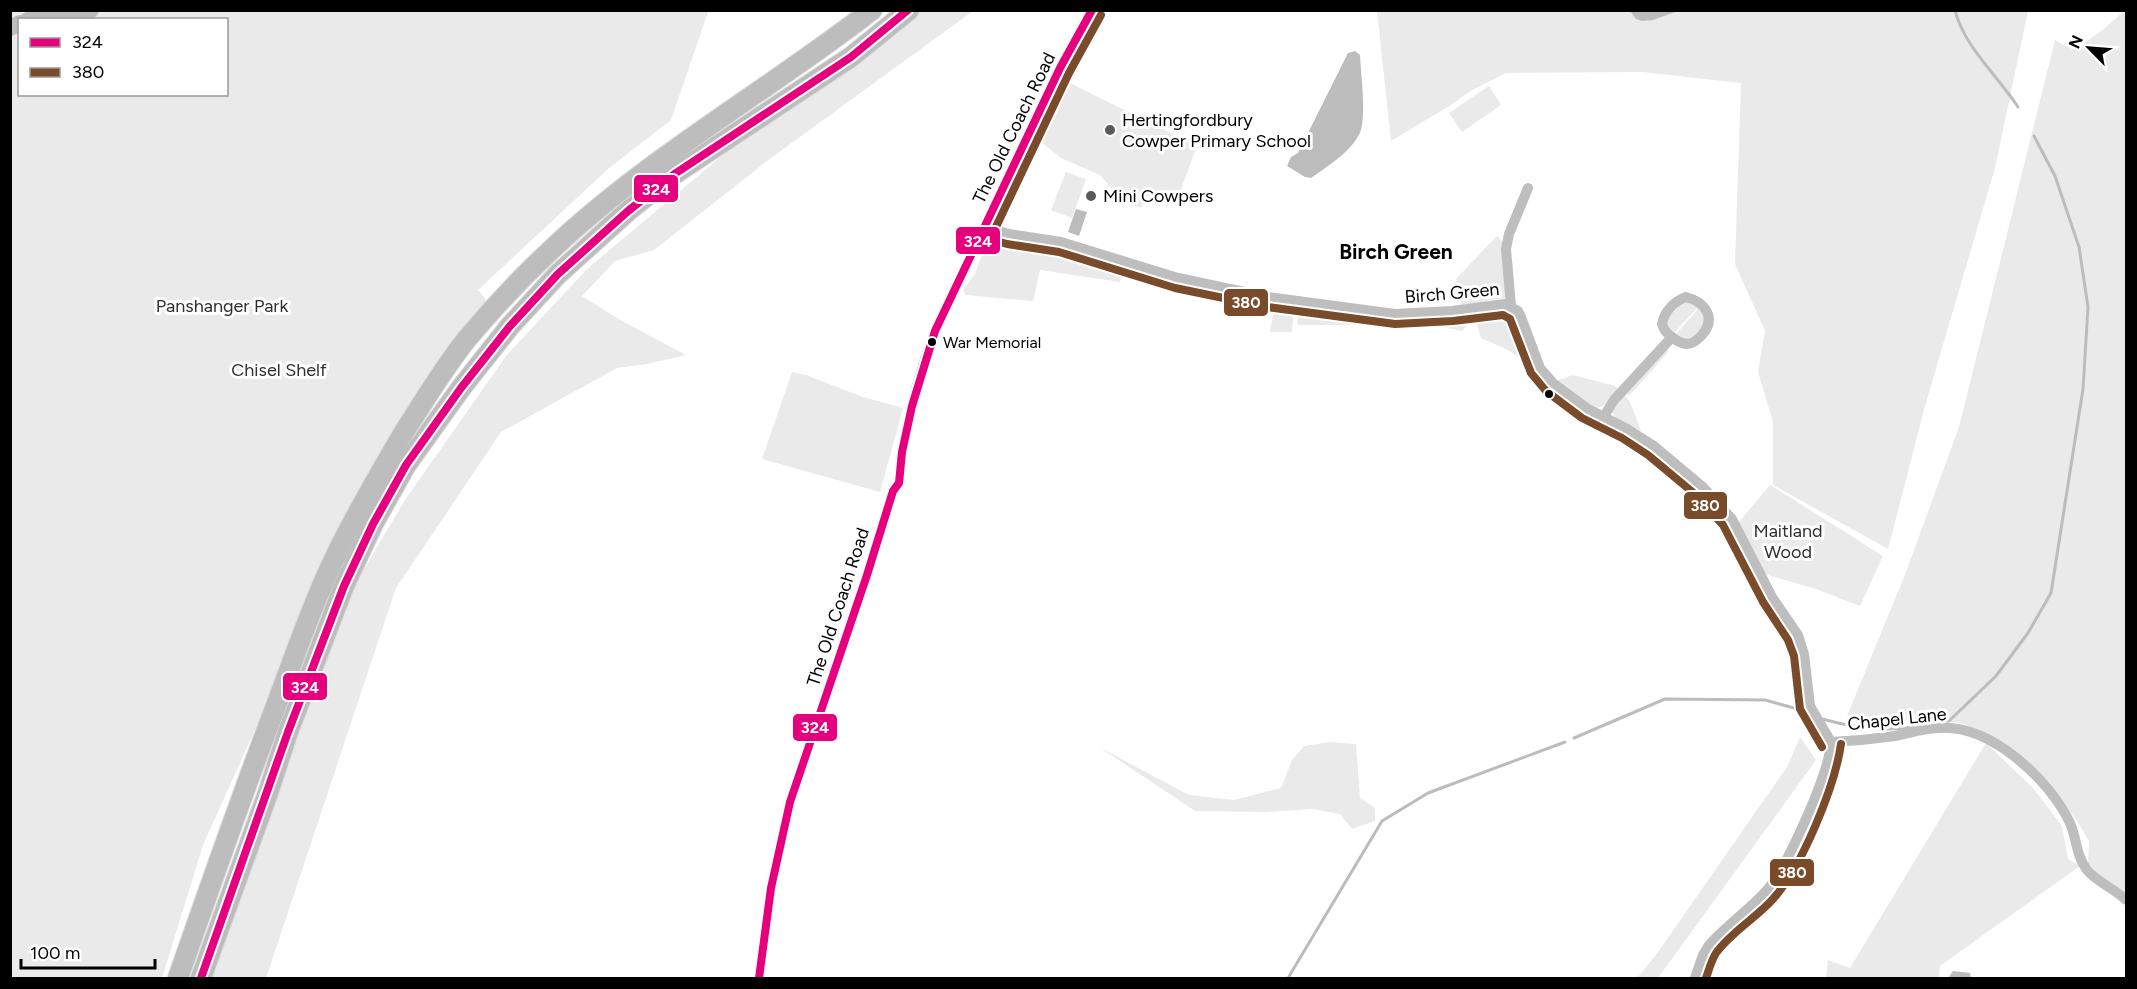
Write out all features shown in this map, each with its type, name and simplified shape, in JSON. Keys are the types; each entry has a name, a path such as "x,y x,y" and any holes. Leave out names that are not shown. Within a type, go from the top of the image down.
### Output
{"highway":[{"path":"178,978 246,783 319,593 337,553 392,453 460,349 527,274 598,207 659,160 806,59 872,10"},
{"path":"201,978 288,732 344,586 373,524 406,465 461,388 510,326 558,274 628,211 676,173 851,57 909,10"}],"street":[{"name":"The Old Coach Road","path":"759,978 771,888 790,802 864,585 893,491 894,472 899,465 914,394 927,354 1060,68 1092,10"},
{"path":"1511,306 1506,249 1512,225 1528,188"},
{"name":"Birch Green","path":"985,227 1009,234 1061,242 1178,278 1268,297 1326,306 1395,314 1452,311 1495,304 1511,306 1518,311 1521,317 1540,368 1564,393 1654,446 1703,487 1732,519 1772,597 1798,635 1804,654 1810,706 1831,742"},
{"path":"1686,297 1694,299 1708,315 1707,329 1690,344 1681,343 1672,337 1663,328 1664,316 1678,300 1686,297"},
{"path":"1603,418 1614,400 1672,337"},
{"name":"Chapel Lane","path":"1695,978 1709,945 1767,890 1779,874 1822,779 1829,760 1831,742 1864,740 1940,728 1976,733 1994,742 2013,756 2053,794 2071,825 2079,857 2088,871 2127,900"}],"green space":[{"name":"Panshanger Park","path":"10,11 712,11 708,12 671,120 608,169 478,290 489,303 442,356 352,501 203,845 162,978 11,978"},
{"path":"922,11 973,11 771,158 654,250 615,261 582,296 622,321 686,355 617,368 501,432 396,588 266,978 212,978 271,805 354,586 405,500 506,356 588,268 741,140"},
{"path":"1377,11 2028,11 1995,168 1925,406 1888,549 1773,485 1773,422 1758,372 1765,331 1735,264 1741,83 1643,72 1506,73 1470,91 1391,141"},
{"path":"2126,11 2126,896 2099,875 2088,863 2089,841 2054,791 2003,743 1962,723 1847,716 1906,572 1959,427 2055,40 2074,50 2104,29"},
{"path":"1070,83 1197,146 1177,200 1157,193 1146,196 1141,208 1129,204 1127,196 1113,190 1100,175 1061,158 1041,142"},
{"path":"1489,86 1501,105 1462,132 1449,113"},
{"path":"1066,172 1086,179 1072,218 1051,210"},
{"path":"1497,236 1503,242 1506,298 1461,305 1460,290 1456,279"},
{"path":"1002,238 1057,245 1123,268 1120,282 1040,270 1033,301 965,295 963,290 975,274 987,241"},
{"path":"1685,301 1698,307 1674,333 1667,325 1669,316"},
{"path":"1275,302 1294,304 1292,332 1270,332"},
{"path":"1299,305 1348,315 1352,312 1390,317 1390,325 1297,325"},
{"path":"1699,308 1705,313 1704,326 1688,341 1676,334"},
{"path":"1503,309 1514,314 1532,358 1530,365 1508,350 1481,338 1476,321 1479,311"},
{"path":"1472,311 1473,318 1462,331 1433,325 1435,316"},
{"path":"1428,316 1428,325 1397,326 1395,318"},
{"path":"1666,348 1669,351 1629,396 1626,393"},
{"path":"792,372 806,375 863,397 903,408 880,492 762,459"},
{"path":"1573,375 1619,389 1605,405 1594,408 1558,380"},
{"path":"1624,394 1630,402 1641,431 1615,418 1612,411"},
{"name":"Maitland Wood","path":"1770,485 1883,556 1860,606 1816,589 1761,573 1738,523"},
{"path":"1800,737 1816,760 1658,978 1637,978 1656,955 1787,767"},
{"path":"1330,742 1356,744 1360,798 1375,808 1375,821 1352,829 1340,814 1313,809 1266,812 1195,811 1099,747 1189,795 1234,800 1281,788 1292,760 1304,746"},
{"path":"1986,743 2033,788 2062,826 2068,859 2080,866 1940,966 1939,978 1826,978 1828,960 1850,968"}],"shaded area":[{"path":"1630,11 1678,11 1653,20 1642,21 1636,19"},
{"path":"1355,51 1360,55 1363,104 1361,130 1353,144 1340,157 1311,178 1305,177 1287,166 1291,157 1298,153 1348,53"},
{"path":"1076,209 1087,212 1079,236 1068,232"},
{"path":"1953,971 1970,973 1971,978 1948,978"}],"waterway":[{"path":"78,18 91,10"},
{"path":"1955,10 1959,24 1974,49 2018,107"},
{"path":"35,18 50,14 78,18"},
{"path":"10,28 18,24"},
{"path":"1932,724 1949,721 1996,676 2028,633 2051,593 2083,389 2088,307 2079,247 2055,176 2034,136"},
{"path":"1574,738 1665,699 1765,700 1805,711"},
{"path":"1822,719 1867,728 1913,727"},
{"path":"1288,978 1382,821 1428,793 1565,742"}],"transit line":[{"name":"324","path":"201,978 288,732 344,586 373,524 406,465 461,388 510,326 558,274 628,211 676,173 851,57 908,10"},
{"name":"324","path":"759,978 771,888 790,802 893,491 899,483 902,452 912,406 935,331 1060,68 1092,10"},
{"name":"380","path":"994,231 1069,73 1101,15"},
{"name":"380","path":"982,237 1007,244 1059,252 1175,288 1267,307 1395,324 1453,321 1503,315 1510,319 1531,373 1546,391 1582,418 1622,438 1648,455 1696,495 1723,525 1763,602 1788,640 1794,656 1800,709 1822,747"},
{"name":"380","path":"1706,978 1714,956 1722,945 1773,899 1795,867 1816,825 1832,781 1841,744"}],"place":[{"name":"Hertingfordbury Cowper Primary School","path":"1110,130"},
{"name":"Mini Cowpers","path":"1091,196"},
{"name":"War Memorial","path":"932,342"}],"district":[{"name":"Birch Green","path":"1396,252"}],"park label":[{"name":"Chisel Shelf","path":"279,370"}]}
